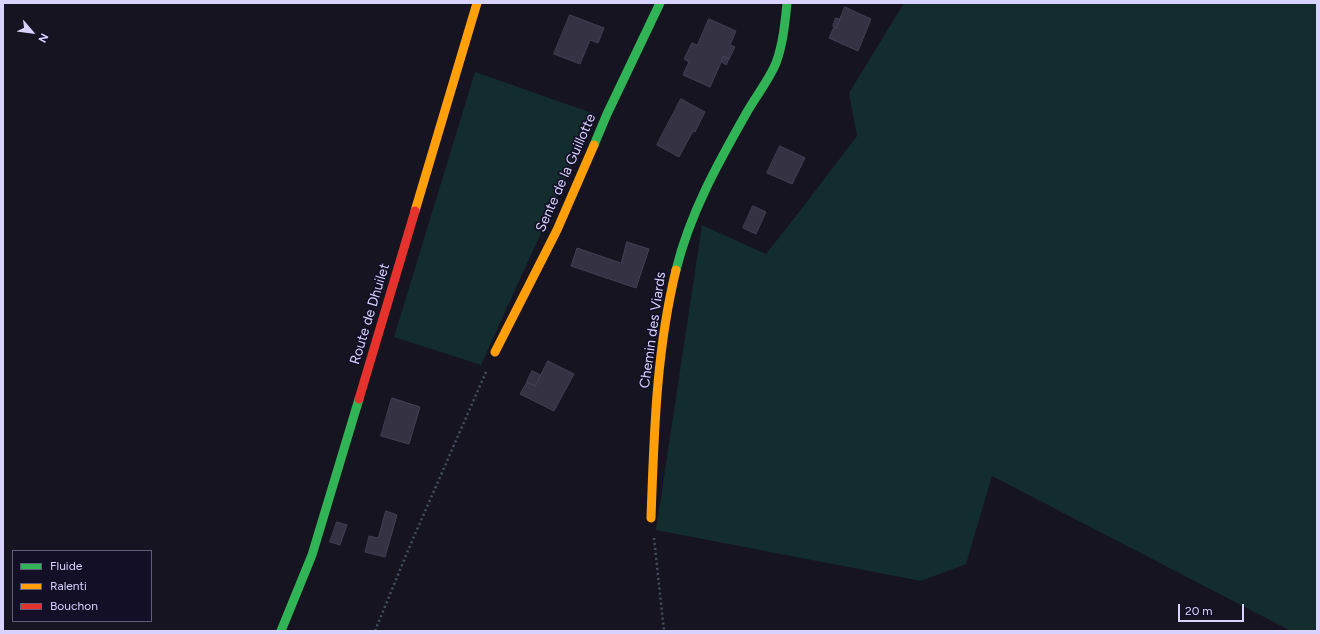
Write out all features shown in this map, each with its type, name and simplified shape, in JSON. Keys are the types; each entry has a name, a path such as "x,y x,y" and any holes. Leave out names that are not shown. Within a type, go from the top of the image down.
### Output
{"street":[{"name":"Route de Dhuilet","path":"281,631 312,555 477,3"},
{"name":"Sente de la Guillotte","path":"495,352 557,230 607,114 660,3"},
{"name":"Chemin des Viards","path":"651,518 653,440 659,370 666,315 674,273 690,223 708,184 725,150 775,63 782,40 787,3"}],"path":[{"path":"375,631 412,541 495,352"},
{"path":"651,518 664,631"}],"green space":[{"path":"904,3 1317,3 1317,631 1291,631 992,476 966,564 921,581 656,530 702,225 766,254 857,136 849,93"},
{"path":"475,72 595,114 481,365 394,337"}],"building":[{"path":"845,7 871,19 858,51 829,38 834,27 836,28"},
{"path":"570,15 604,28 598,43 590,40 580,64 554,54"},
{"path":"836,18 840,19 836,28 833,26"},
{"path":"709,19 736,31 730,45 735,47 729,59 724,56 710,87 683,75 689,62 684,59 692,43 697,45"},
{"path":"724,56 729,59 726,65 722,62"},
{"path":"681,99 705,112 695,132 693,131 679,157 657,145"},
{"path":"780,146 805,158 792,184 767,173"},
{"path":"753,206 766,212 756,234 743,228"},
{"path":"627,242 649,249 636,288 571,266 577,248 621,263"},
{"path":"548,361 574,374 554,411 520,394 527,382 535,386"},
{"path":"532,371 541,375 535,386 527,382"},
{"path":"392,398 420,407 409,444 381,436"},
{"path":"386,511 397,515 385,557 365,552 369,536 378,538"},
{"path":"337,522 347,525 340,545 330,542"}],"traffic: fast":[{"path":"594,145 607,114 660,3"},
{"path":"676,270 689,228 715,169 736,131 770,76 776,63 782,41 787,3"},
{"path":"281,631 312,555 359,399"}],"traffic: slow":[{"path":"415,211 477,3"},
{"path":"495,352 557,230 594,145"},
{"path":"651,518 655,424 660,362 669,301 676,270"}],"traffic: jam":[{"path":"359,399 415,211"}]}
